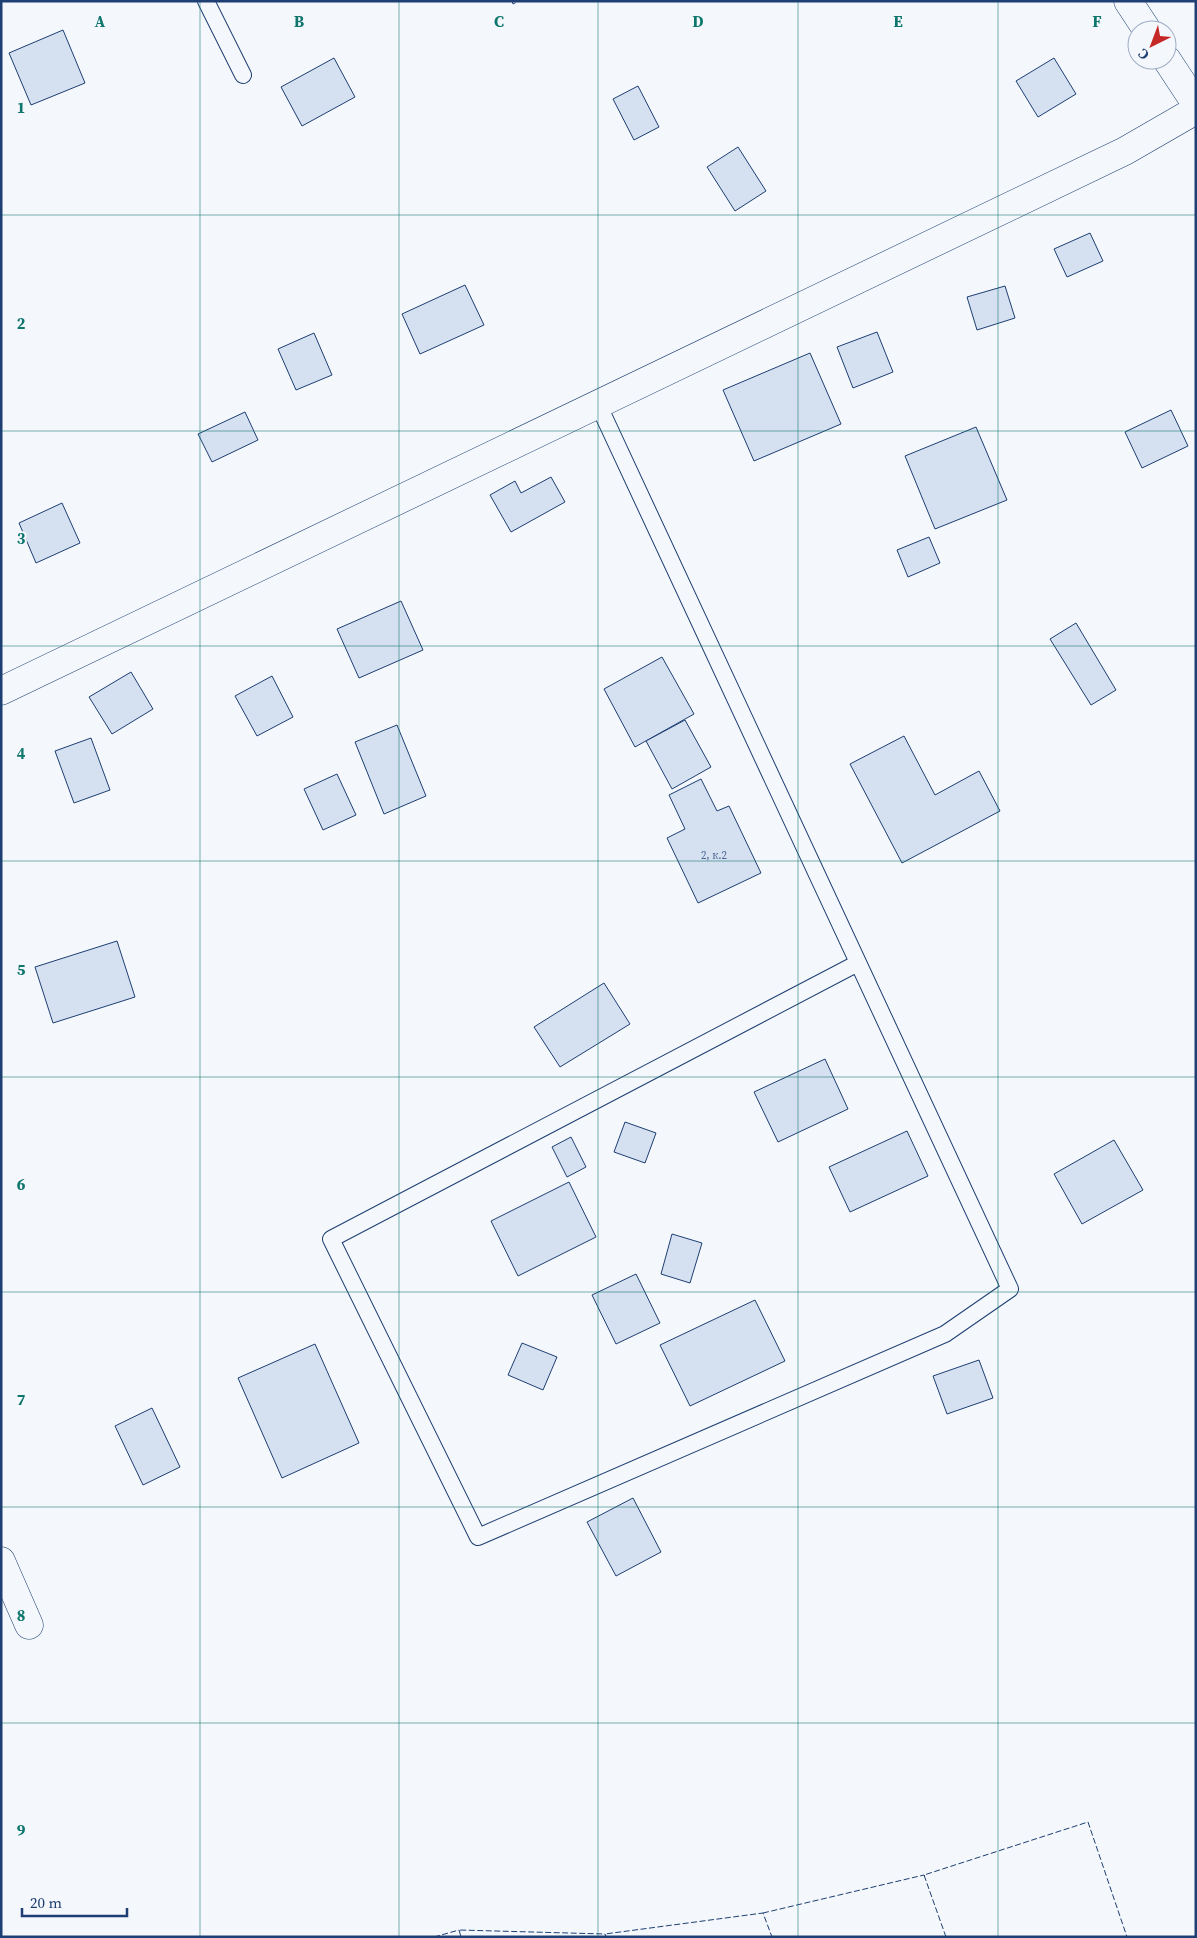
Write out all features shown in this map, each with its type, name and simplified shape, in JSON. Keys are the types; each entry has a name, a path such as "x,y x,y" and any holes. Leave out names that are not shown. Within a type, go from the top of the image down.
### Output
{"street":[{"path":"1128,1 1140,20"},
{"path":"1174,70 1196,104"},
{"path":"1,691 1125,151 1196,110"},
{"path":"1,1561 29,1625"}],"lane":[{"path":"206,1 243,75"},
{"path":"598,404 1010,1289 945,1334 478,1537 332,1239 858,963"}],"building":[{"path":"63,30 85,83 31,105 9,53"},
{"path":"334,58 355,97 302,126 281,87"},
{"path":"1054,58 1076,94 1038,117 1016,81"},
{"path":"638,86 659,127 634,140 613,99"},
{"path":"738,147 766,191 735,211 707,167"},
{"path":"1090,233 1103,261 1067,277 1054,249"},
{"path":"465,285 484,325 420,354 402,314"},
{"path":"1005,286 1015,318 977,330 967,297"},
{"path":"877,332 893,372 853,388 837,347"},
{"path":"314,333 332,375 296,390 278,349"},
{"path":"810,353 841,424 754,461 723,390"},
{"path":"1171,410 1188,446 1142,468 1125,432"},
{"path":"245,412 258,440 212,462 198,434"},
{"path":"976,427 1007,500 935,529 905,456"},
{"path":"551,477 565,502 511,532 490,495 515,481 521,493"},
{"path":"62,503 80,543 36,563 19,523"},
{"path":"929,537 940,563 908,577 897,550"},
{"path":"401,601 423,650 359,678 337,629"},
{"path":"1076,623 1116,690 1091,705 1050,639"},
{"path":"662,657 694,714 635,747 604,689"},
{"path":"131,672 153,709 112,734 89,697"},
{"path":"272,676 293,717 257,736 235,696"},
{"path":"685,720 711,767 672,789 646,741"},
{"path":"397,725 426,796 384,814 355,742"},
{"path":"904,736 935,795 979,771 1000,811 902,863 850,764"},
{"path":"91,738 110,790 74,803 55,751"},
{"path":"337,774 356,815 323,830 304,789"},
{"path":"701,779 717,811 729,806 761,873 698,903 667,838 685,829 669,795"},
{"path":"117,941 135,997 53,1023 35,967"},
{"path":"604,983 630,1024 560,1067 534,1027"},
{"path":"825,1059 848,1109 778,1142 754,1092"},
{"path":"625,1122 656,1133 645,1163 614,1152"},
{"path":"907,1131 928,1176 850,1212 829,1167"},
{"path":"571,1137 586,1167 567,1177 552,1147"},
{"path":"1114,1140 1143,1190 1082,1224 1054,1174"},
{"path":"569,1182 596,1237 518,1276 491,1221"},
{"path":"672,1234 702,1243 690,1283 661,1274"},
{"path":"636,1274 660,1323 616,1344 592,1295"},
{"path":"755,1300 785,1361 690,1406 660,1345"},
{"path":"522,1343 557,1357 543,1390 508,1375"},
{"path":"315,1344 359,1443 282,1478 238,1378"},
{"path":"979,1360 993,1398 947,1414 933,1376"},
{"path":"152,1408 180,1467 143,1485 115,1426"},
{"path":"633,1498 661,1552 616,1576 587,1522"}],"fence":[{"path":"512,1 513,4 519,1"},
{"path":"946,1937 924,1875 1088,1822 1127,1937"},
{"path":"763,1913 925,1876"},
{"path":"461,1937 459,1930 605,1934 606,1937 605,1934 763,1913 772,1937"},
{"path":"434,1937 459,1930 460,1932"}]}
